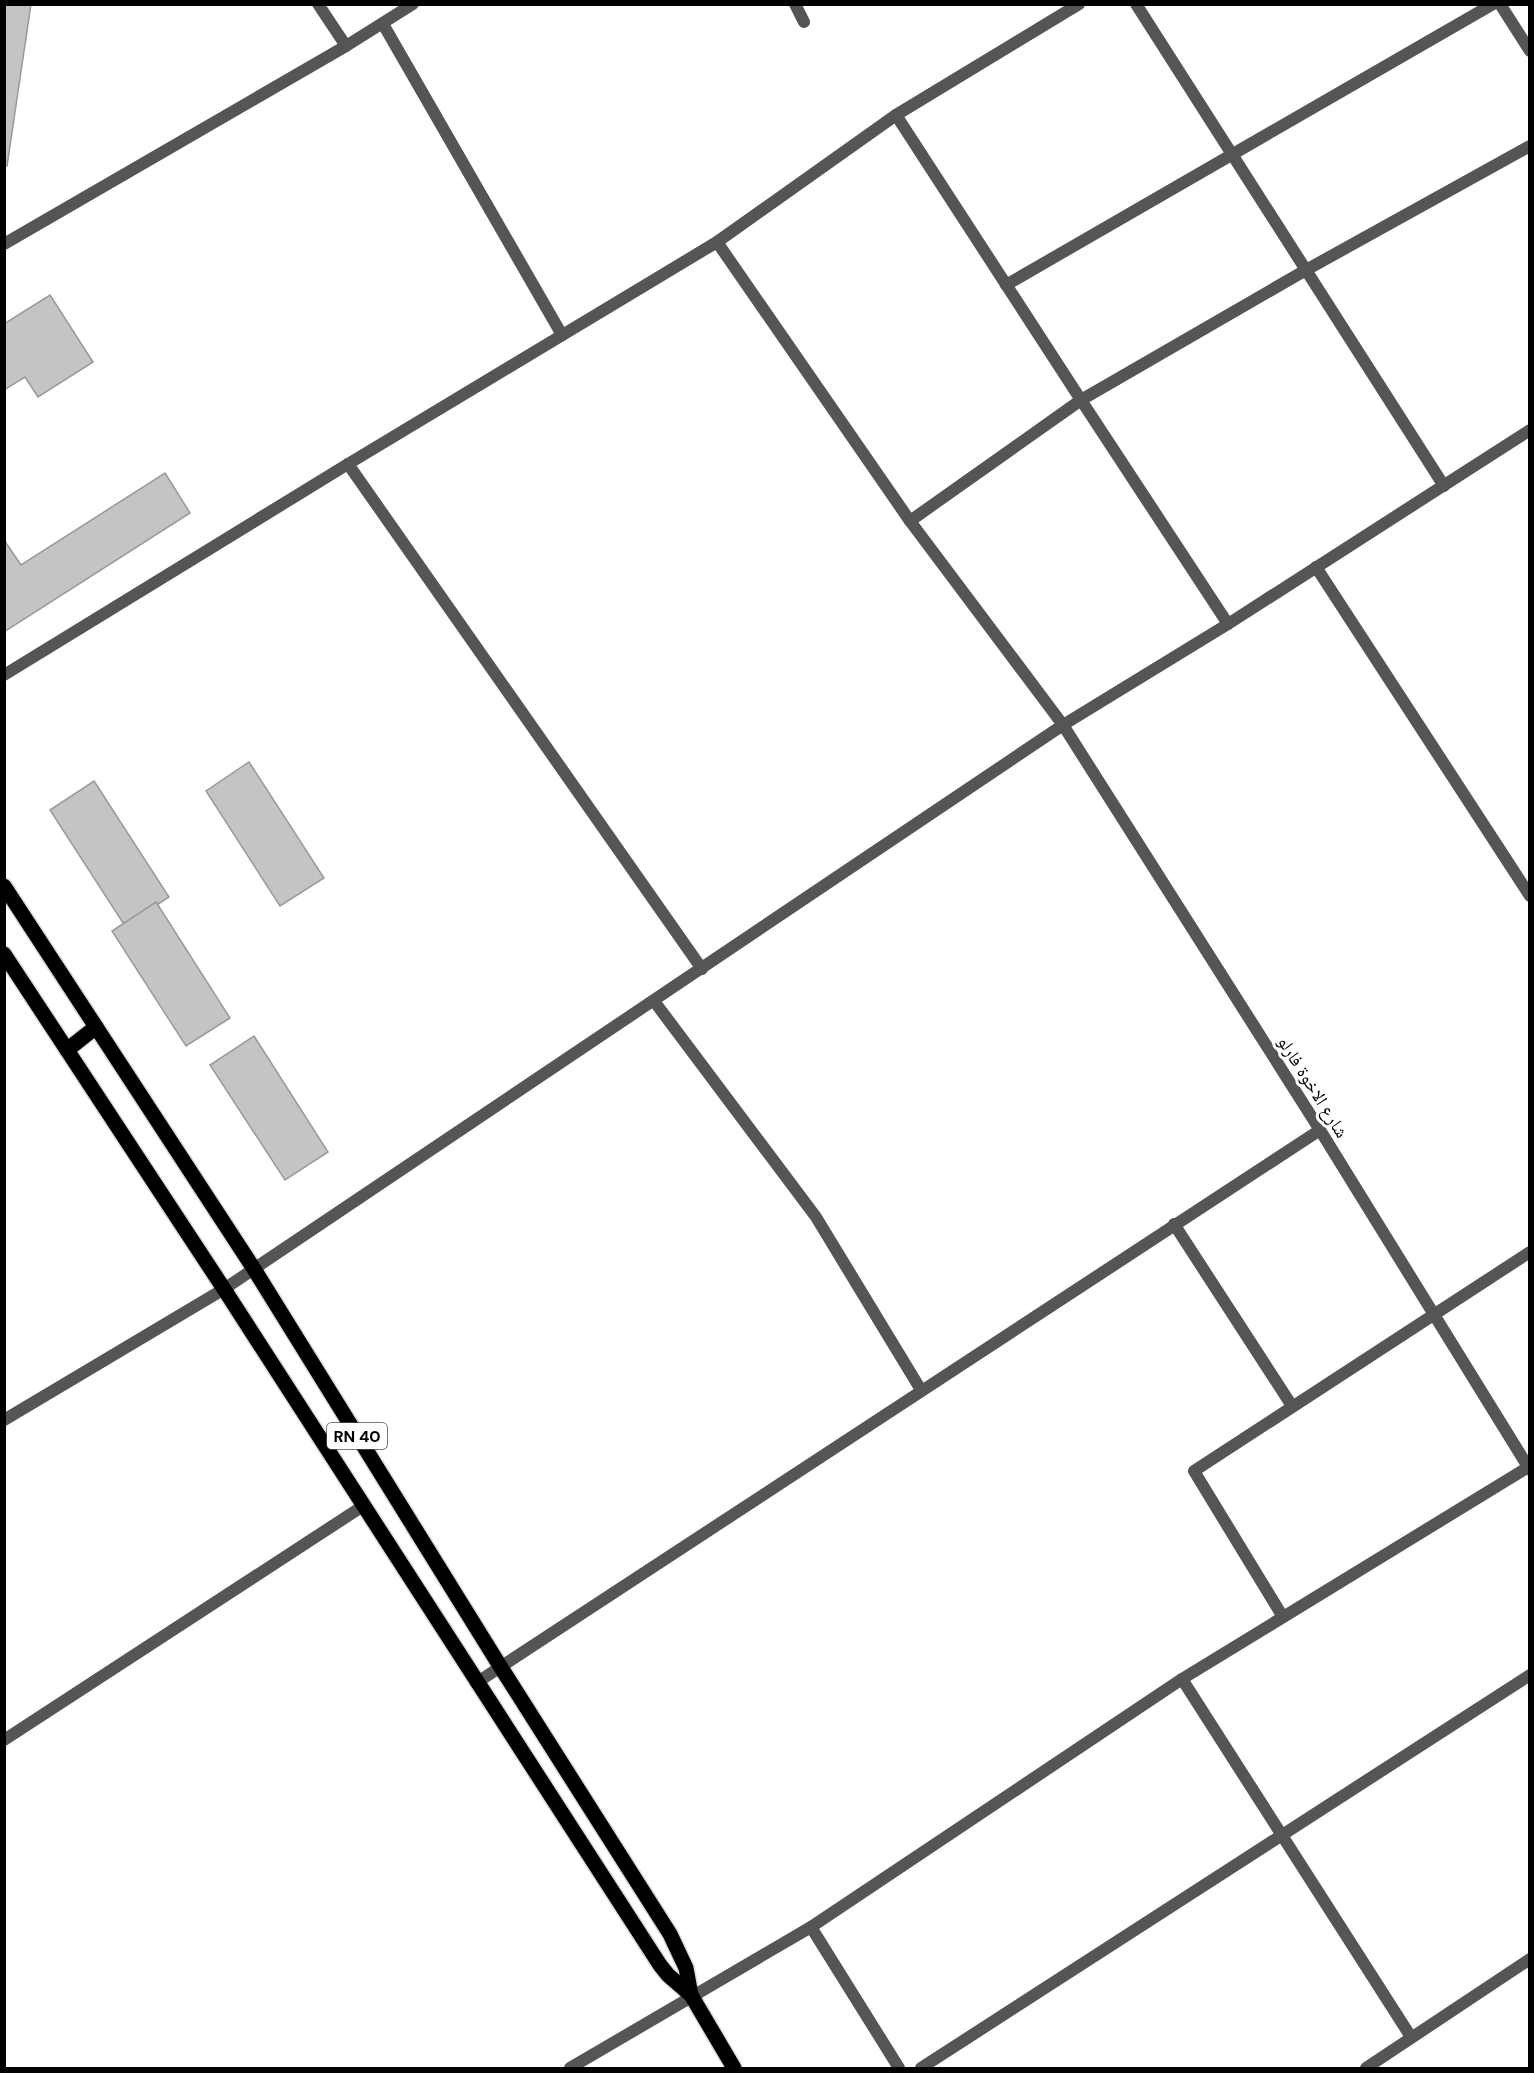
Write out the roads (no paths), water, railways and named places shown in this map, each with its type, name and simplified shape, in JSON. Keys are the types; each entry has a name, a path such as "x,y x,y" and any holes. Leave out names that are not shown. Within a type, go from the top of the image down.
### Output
{"main road":[{"name":"RN 40","path":"4,886 254,1269 500,1666 670,1934 687,1968 691,1995"},
{"name":"RN 40","path":"4,954 224,1289 660,1965 691,1995 734,2068"},
{"path":"67,1050 96,1027"}],"street":[{"path":"318,4 346,46"},
{"path":"4,244 346,46 413,4"},
{"path":"795,4 804,22"},
{"path":"4,675 717,242 896,115 1080,4"},
{"path":"1136,4 1444,486"},
{"path":"1006,285 1493,4"},
{"path":"1500,4 1530,51"},
{"path":"382,24 562,335"},
{"path":"896,115 1228,624"},
{"path":"910,521 1081,400 1306,270 1530,147"},
{"name":"شارع الاخوة فارلو","path":"717,242 910,521 1063,725 1320,1130 1432,1315 1529,1468"},
{"path":"4,1420 224,1289 1063,725 1228,624 1530,430"},
{"path":"348,464 702,969"},
{"path":"1316,567 1530,896"},
{"path":"654,1001 816,1217 921,1390"},
{"path":"476,1683 1320,1130"},
{"path":"1174,1224 1292,1406"},
{"path":"1282,1617 1194,1471 1530,1252"},
{"path":"570,2068 691,1995 811,1927 1182,1679 1529,1468"},
{"path":"4,1740 363,1506"},
{"path":"921,2068 1530,1675"},
{"path":"1182,1679 1411,2037"},
{"path":"811,1927 899,2068"},
{"path":"1366,2068 1530,1959"}]}
